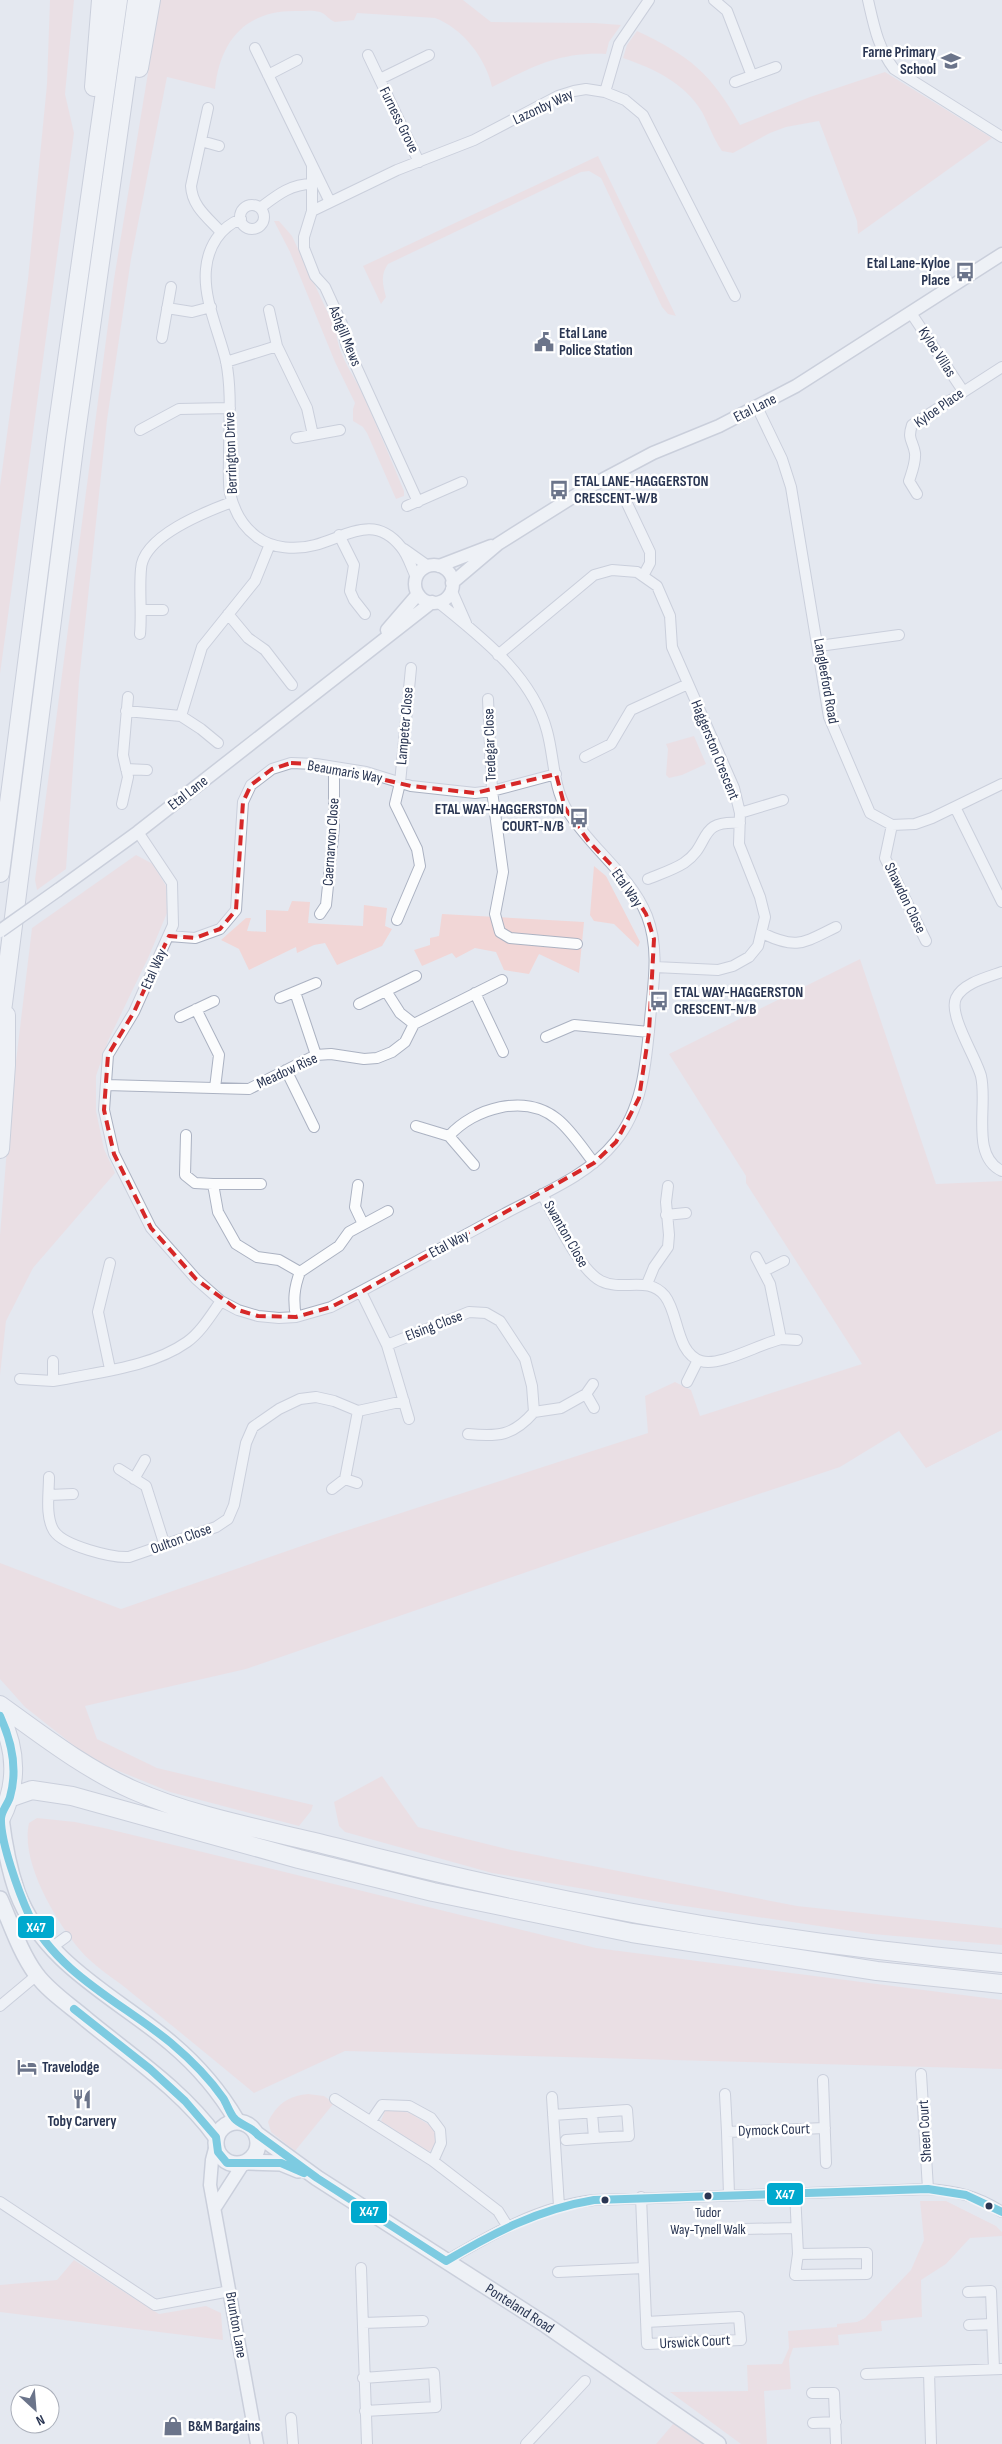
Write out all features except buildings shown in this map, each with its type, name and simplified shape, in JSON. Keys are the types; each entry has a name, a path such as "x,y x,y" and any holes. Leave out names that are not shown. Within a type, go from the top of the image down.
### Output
{"highway":[{"path":"92,172 94,80 101,0"},
{"path":"0,873 92,172 118,0"},
{"path":"0,1027 75,440 137,0"},
{"path":"112,170 135,84 151,0"},
{"path":"0,1148 6,1065 5,987"},
{"path":"0,1705 64,1752 134,1790 171,1804 378,1859 534,1893 691,1923 911,1955 1002,1963"},
{"path":"0,1716 8,1732 13,1754 14,1776 9,1798 0,1819"},
{"path":"9,1798 32,1790 72,1796 270,1851 434,1892 632,1932 868,1969 1002,1984"}],"main road":[{"path":"0,1819 18,1894 34,1925 51,1948 96,1988 171,2044 224,2099 237,2122"},
{"path":"0,1899 20,1944 37,1975 62,2000 177,2093 199,2114 216,2141 219,2155 227,2163 246,2163 256,2155 259,2146 258,2136 253,2128 237,2122 228,2124 221,2129 216,2141"},
{"name":"Ponteland Road","path":"258,2136 317,2178 562,2335 718,2444"},
{"name":"Ponteland Road","path":"246,2163 281,2163 317,2178"}],"street":[{"path":"605,92 619,44 649,0"},
{"path":"714,0 727,11 752,76"},
{"path":"868,0 882,52 894,69 1002,137"},
{"name":"Ashgill Mews","path":"255,48 330,202"},
{"name":"Furness Grove","path":"368,55 419,162"},
{"name":"Furness Grove","path":"380,79 429,55"},
{"path":"268,75 297,60"},
{"path":"735,82 776,67"},
{"name":"Lazonby Way","path":"312,211 397,170 474,140 558,96 586,89 605,92 625,100 644,115 735,296"},
{"path":"208,108 191,186 191,193 198,207 220,231 241,219 245,208 252,206 260,208"},
{"path":"201,141 219,146"},
{"name":"Ashgill Mews","path":"312,165 312,211 304,248 316,276 325,288 342,324 346,344 418,502"},
{"path":"260,208 282,192 300,184 312,184"},
{"path":"241,219 246,227 254,229 258,227 263,220 260,208"},
{"name":"Berrington Drive","path":"220,231 206,268 211,307 226,362 230,408 229,480 232,502 243,525 259,539 283,547 307,547 361,529 376,531 390,536 403,549 434,566"},
{"name":"Etal Lane","path":"452,586 498,544 618,471 757,407 823,370 1002,254"},
{"path":"162,338 171,287"},
{"path":"167,308 192,312 211,307"},
{"path":"269,310 277,346 307,408 313,435"},
{"name":"Kyloe Villas","path":"911,313 963,391"},
{"path":"226,362 277,346"},
{"name":"Kyloe Place","path":"917,494 909,481 914,465 915,452 908,436 912,425 1002,366"},
{"name":"Langleeford Road","path":"757,407 782,459 791,488 819,646 829,717 870,813 892,825"},
{"path":"140,430 179,409 230,408"},
{"path":"296,438 340,430"},
{"path":"408,506 462,482"},
{"path":"498,655 594,575 612,570 637,572 643,576 650,563 650,552 622,495"},
{"path":"140,634 143,610 140,570 144,554 163,537 185,524 232,502"},
{"path":"339,535 354,565 350,591 364,614"},
{"path":"181,716 202,647 255,581 270,544"},
{"name":"Etal Lane","path":"434,566 498,544"},
{"name":"Berrington Drive","path":"403,549 416,577"},
{"path":"434,566 449,572 452,586 446,598 435,602 424,600 418,594 415,585 416,577 421,570 434,566"},
{"name":"Haggerston Crescent","path":"643,576 657,586 670,616 672,647 727,770 740,818 739,844 742,857 760,898 765,917 758,946 749,957 733,966 718,970 655,967"},
{"name":"Etal Way","path":"452,586 466,624"},
{"name":"Etal Lane","path":"371,649 418,594"},
{"name":"Etal Lane","path":"0,931 138,832 371,649 435,602"},
{"name":"Etal Way","path":"138,832 172,883 173,925 134,1012 108,1055 104,1110 114,1154 134,1198 151,1228 169,1251 221,1301 238,1310 258,1316 296,1317 331,1307 542,1194 594,1163 616,1142 629,1122 639,1098 649,1032 655,967 654,939 646,914 623,877 589,842 565,808 547,730 537,704 519,676 466,624 435,602"},
{"path":"143,610 163,610"},
{"path":"228,614 248,638 265,650 292,685"},
{"path":"819,646 899,635"},
{"name":"Lampeter Close","path":"397,920 420,866 417,849 395,804 400,783 410,668"},
{"path":"585,757 612,744 631,710 688,684"},
{"path":"122,804 128,777 123,755 128,697"},
{"name":"Tredegar Close","path":"488,699 492,791 503,872 495,914 500,932 510,938 578,944"},
{"path":"126,712 181,716 202,729 218,743"},
{"name":"Beaumaris Way","path":"169,936 195,938 220,929 236,910 243,802 252,785 272,769 291,763 316,764 366,772 400,783 444,791 475,793 492,791 556,774"},
{"name":"Caernarvon Close","path":"320,914 326,905 334,827 334,768"},
{"path":"126,769 147,770"},
{"path":"892,825 915,824 1002,784"},
{"path":"648,879 684,863 696,852 713,826 740,818 783,800"},
{"path":"955,807 1002,902"},
{"name":"Shawdon Close","path":"892,825 884,858 926,941"},
{"path":"762,933 780,942 794,945 836,927"},
{"path":"1002,972 962,990 956,998 954,1010 983,1087 982,1145 986,1158 1002,1171"},
{"path":"359,1004 416,976"},
{"path":"386,991 400,1012 414,1024 502,980"},
{"path":"280,998 316,983"},
{"path":"295,992 316,1055"},
{"path":"475,993 503,1052"},
{"path":"180,1016 214,1001"},
{"path":"196,1009 219,1055 215,1088"},
{"name":"Meadow Rise","path":"106,1085 249,1089 316,1055 331,1054 364,1059 377,1058 392,1052 405,1042 414,1024"},
{"path":"546,1037 574,1024 649,1032"},
{"path":"286,1070 314,1127"},
{"path":"449,1136 461,1123 488,1110 513,1105 538,1109 557,1119 594,1163"},
{"path":"416,1126 449,1136 474,1165"},
{"path":"186,1135 185,1175 195,1183 261,1184"},
{"path":"213,1184 218,1212 236,1244 257,1257 279,1260 300,1272"},
{"path":"358,1185 355,1207 363,1224"},
{"path":"668,1186 666,1215 669,1235 668,1247 654,1267 647,1284 656,1288 673,1309 686,1348 698,1360 716,1362 781,1339 797,1340"},
{"name":"Swanton Close","path":"542,1194 587,1271 602,1282 611,1284 647,1284"},
{"path":"296,1317 294,1302 295,1285 300,1272 339,1246 349,1232 388,1211"},
{"path":"666,1215 686,1213"},
{"path":"756,1257 772,1294 781,1339"},
{"path":"764,1272 784,1261"},
{"path":"110,1263 98,1312 110,1369"},
{"path":"361,1292 387,1345 409,1419"},
{"path":"20,1379 53,1381 110,1369 166,1354 188,1342 206,1323 221,1301"},
{"name":"Elsing Close","path":"387,1345 469,1312 486,1313 500,1321 525,1359 532,1386 534,1412"},
{"path":"687,1382 698,1360"},
{"path":"53,1361 53,1381"},
{"path":"468,1434 492,1436 513,1431 534,1412 561,1408 586,1394 593,1384"},
{"path":"586,1394 594,1408"},
{"name":"Oulton Close","path":"48,1477 50,1521 54,1531 62,1538 117,1558 129,1557 216,1527 228,1519 234,1505 246,1443 253,1427 279,1409 300,1399 316,1397 334,1401 358,1411"},
{"path":"332,1489 345,1478 358,1411 404,1400"},
{"path":"134,1479 145,1460"},
{"path":"119,1469 146,1486 165,1546"},
{"path":"345,1478 357,1483"},
{"path":"48,1495 73,1494"},
{"path":"51,1948 66,1937"},
{"path":"0,2005 37,1975"},
{"name":"Sheen Court","path":"921,2074 928,2189"},
{"path":"823,2080 826,2163"},
{"path":"725,2094 727,2132"},
{"path":"552,2097 559,2206"},
{"path":"335,2099 433,2161 498,2212 508,2227"},
{"path":"371,2121 382,2105 409,2106 431,2118 440,2130 441,2144 433,2161"},
{"path":"553,2115 627,2110 629,2136 566,2140"},
{"path":"592,2113 594,2138"},
{"name":"Dymock Court","path":"729,2195 727,2132 825,2128"},
{"name":"Brunton Lane","path":"216,2141 210,2185 216,2206 257,2444"},
{"path":"216,2206 246,2163"},
{"path":"446,2261 508,2227 559,2206 594,2200 928,2189 958,2192 984,2201 1002,2212"},
{"path":"795,2192 795,2228 798,2254 795,2275 867,2274 867,2253 798,2254"},
{"name":"Urswick Court","path":"641,2197 644,2268 646,2322 647,2344 741,2340 739,2317 646,2322"},
{"path":"0,2202 154,2305 230,2291"},
{"path":"743,2230 795,2228"},
{"path":"361,2268 363,2378 367,2444"},
{"path":"558,2272 644,2268"},
{"path":"866,2374 998,2369 992,2324 991,2291 968,2292"},
{"path":"363,2323 423,2321"},
{"path":"969,2325 992,2324"},
{"path":"929,2372 931,2444"},
{"path":"363,2378 434,2374 436,2407 365,2411"},
{"path":"529,2443 585,2381"},
{"path":"812,2393 834,2393 836,2444"},
{"path":"291,2418 293,2444"},
{"path":"813,2423 836,2422"}],"highlighted area":[{"path":"291,763 316,764 411,786 475,793 556,774 565,808 589,842 623,877 646,914 654,939 649,1032 639,1098 616,1142 594,1163 361,1292 331,1307 296,1317 258,1316 238,1310 196,1279 151,1228 114,1154 104,1110 108,1055 134,1012 169,936 195,938 220,929 236,910 243,802 251,785 272,769"}],"shaded area":[{"path":"50,0 74,0 65,94 74,133 0,674 0,486 28,279 47,84"},
{"path":"160,0 463,0 491,22 621,25 609,42 606,54 574,56 546,62 492,87 484,65 471,45 454,29 435,18 357,13 354,20 335,22 317,11 279,12 263,16 238,32 229,43 223,56 215,89 167,77 131,259 107,420 79,681 66,869 37,890 35,880 114,279"},
{"path":"637,31 671,49 698,68 719,92 740,125 810,97 885,72 992,138 858,234 857,221 819,121 786,127 770,133 733,153 722,151 702,112 686,92 657,72 623,58 627,45"},
{"path":"598,156 676,316 668,314 662,307 601,178 589,171 581,172 388,264 383,276 386,297 381,304 363,266"},
{"path":"274,221 279,221 292,236 336,330 337,340 343,357 369,409 404,491 404,496 396,499 367,433 363,427 353,421 355,403 335,362 290,252"},
{"path":"694,736 706,764 682,775 669,778 666,775 668,749 666,744"},
{"path":"136,855 153,864 166,886 167,913 149,956 108,1041 96,1076 96,1111 104,1149 115,1173 33,1268 6,1321 0,1375 0,1235 10,1111 32,928"},
{"path":"594,866 606,876 640,942 638,947 614,924 594,921 590,915"},
{"path":"292,901 310,902 308,923 363,926 364,905 387,908 385,926 392,929 382,946 337,965 325,943 314,945 297,953 296,947 249,970 239,949 221,940 246,918 251,918 247,931 266,932 266,910 288,911"},
{"path":"442,914 584,922 579,973 539,954 529,974 504,970 496,952 475,948 456,958 452,953 422,966 414,950 430,945 430,938 439,936"},
{"path":"860,959 936,1184 1002,1181 1002,1430 926,1468 899,1431 840,1467 576,1555 246,1669 85,1706 97,1739 157,1768 313,1805 311,1811 299,1826 170,1792 92,1760 25,1707 0,1679 0,1563 121,1609 336,1534 648,1433 645,1396 675,1382 691,1390 700,1416 862,1364 746,1183 746,1176 669,1054"},
{"path":"382,1776 418,1827 511,1850 797,1906 1002,1928 1002,1945 872,1934 671,1904 492,1873 345,1832 339,1826 334,1802"},
{"path":"37,1818 75,1822 104,1828 596,1948 1002,2000 1002,2069 345,2051 254,2093 99,1968 80,1950 51,1907 35,1873 28,1838 29,1823"},
{"path":"308,2094 324,2096 334,2103 295,2151 271,2132 268,2122 275,2110 284,2102"},
{"path":"386,2108 410,2113 436,2129 436,2147 428,2152 381,2121"},
{"path":"920,2201 946,2201 996,2226 1002,2232 1002,2236 970,2238 946,2264 921,2280 922,2317 881,2321 882,2331 838,2335 839,2345 793,2348 789,2360 791,2389 764,2391 767,2444 741,2444 670,2392 748,2391 747,2365 782,2364 789,2348 788,2331 837,2327 837,2324 857,2322 865,2318 911,2270 924,2240"},
{"path":"74,2260 159,2314 206,2306 221,2313 223,2340 0,2312 0,2285 57,2280"},
{"path":"674,2423 702,2444 656,2444"}],"transit line":[{"name":"X47","path":"0,1716 11,1746 14,1766 10,1797 1,1818 4,1840 15,1881 29,1915 41,1936 73,1971 153,2029 185,2056 218,2091 232,2116 237,2121 317,2178 446,2261 517,2223 554,2209 594,2200 928,2189 966,2195 1002,2212"},
{"name":"X47","path":"74,2009 150,2069 185,2101 216,2137 218,2152 227,2163 281,2163 304,2173"}],"place":[{"name":"Farne Primary School","path":"951,61"},
{"name":"Etal Lane-Kyloe Place","path":"965,272"},
{"name":"Etal Lane Police Station","path":"544,342"},
{"name":"ETAL LANE-HAGGERSTON CRESCENT-W/B","path":"559,490"},
{"name":"ETAL WAY-HAGGERSTON COURT-N/B","path":"579,818"},
{"name":"ETAL WAY-HAGGERSTON CRESCENT-N/B","path":"659,1001"},
{"name":"Travelodge","path":"27,2067"},
{"name":"Toby Carvery","path":"82,2099"},
{"name":"Tudor Way-Tynell Walk","path":"708,2196"},
{"name":"B&M Bargains","path":"173,2426"}]}
